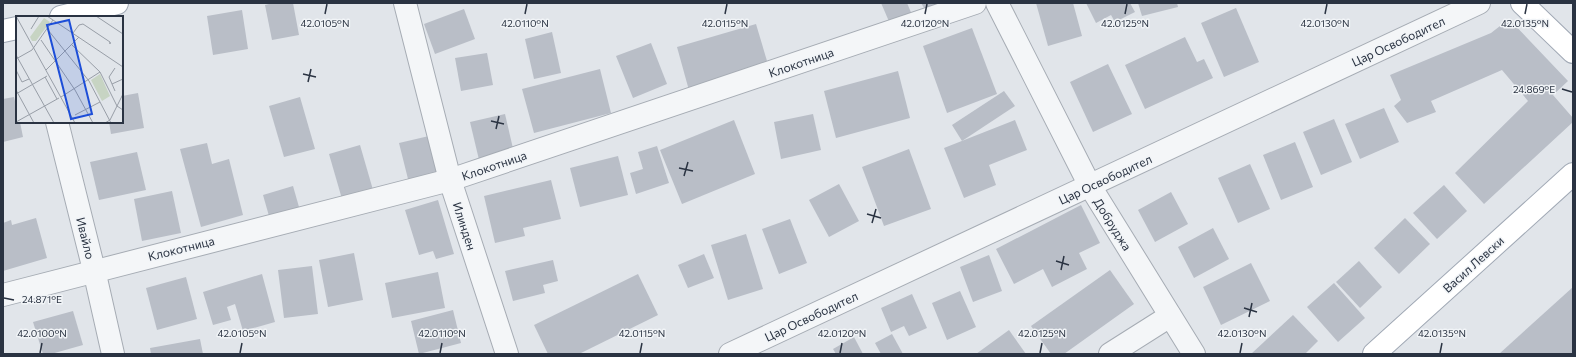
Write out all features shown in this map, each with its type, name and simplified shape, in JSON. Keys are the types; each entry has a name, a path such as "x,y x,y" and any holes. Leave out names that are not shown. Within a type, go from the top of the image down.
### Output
{"main road":[{"path":"64,16 117,3"},
{"path":"1522,3 1573,52"},
{"path":"3,31 16,28"},
{"name":"Васил Левски","path":"1374,354 1573,174"}],"street":[{"name":"Илинден","path":"405,3 450,180 506,354"},
{"name":"Клокотница","path":"3,295 94,270 450,180 975,3"},
{"name":"Добруджа","path":"997,3 1090,186 1194,354"},
{"name":"Цар Освободител","path":"730,354 1479,3"},
{"name":"Ивайло","path":"57,123 94,270 113,354"},
{"path":"1110,354 1170,316"}],"building":[{"path":"273,3 293,3 299,35 272,40 265,5"},
{"path":"881,3 907,3 913,17 891,26"},
{"path":"921,3 939,3 926,11"},
{"path":"1036,3 1073,3 1082,36 1048,46"},
{"path":"1086,3 1130,3 1135,12 1115,22 1111,15 1096,23"},
{"path":"1138,3 1177,3 1178,7 1142,16"},
{"path":"1236,8 1259,62 1224,77 1201,23"},
{"path":"464,9 475,39 435,54 424,24"},
{"path":"242,10 248,49 213,55 207,16"},
{"path":"1509,19 1568,81 1553,95 1573,118 1573,122 1484,204 1455,173 1528,101 1502,70 1431,101 1436,112 1407,123 1394,106 1401,100 1390,75 1491,33"},
{"path":"756,24 770,71 690,94 677,47"},
{"path":"972,28 997,94 947,113 923,46"},
{"path":"552,32 561,73 534,79 525,39"},
{"path":"1185,37 1197,62 1204,59 1213,78 1145,109 1125,65"},
{"path":"651,43 667,84 633,98 616,56"},
{"path":"487,53 493,85 461,91 455,58"},
{"path":"1108,64 1132,114 1093,132 1070,82"},
{"path":"600,69 611,113 534,133 522,89"},
{"path":"898,71 910,118 836,138 824,91"},
{"path":"1004,91 1015,106 962,141 952,125"},
{"path":"138,93 144,128 111,134 109,123 123,123 123,96"},
{"path":"14,97 16,105 16,123 20,123 23,137 3,142 3,99"},
{"path":"300,97 315,149 284,157 269,106"},
{"path":"1384,108 1399,142 1360,159 1345,124"},
{"path":"505,114 515,157 480,164 470,122"},
{"path":"813,114 821,150 781,159 774,122"},
{"path":"1334,119 1352,162 1321,175 1303,132"},
{"path":"734,120 755,174 682,204 660,150"},
{"path":"1015,120 1027,150 989,165 996,185 964,198 944,148"},
{"path":"429,136 440,179 410,187 399,143"},
{"path":"1295,142 1313,187 1281,200 1263,155"},
{"path":"207,143 212,164 229,159 243,215 201,227 180,149"},
{"path":"360,145 373,190 342,199 329,154"},
{"path":"657,146 669,183 636,194 630,173 643,169 638,152"},
{"path":"909,149 931,209 884,226 862,167"},
{"path":"137,152 146,190 99,200 90,162"},
{"path":"618,156 628,195 580,207 570,168"},
{"path":"1250,164 1270,209 1238,223 1218,178"},
{"path":"551,180 561,219 523,228 525,236 495,243 484,196"},
{"path":"839,184 859,221 829,237 809,200"},
{"path":"1444,185 1467,211 1437,239 1413,213"},
{"path":"293,186 301,214 271,223 263,195"},
{"path":"172,191 181,233 142,241 134,199"},
{"path":"1171,192 1188,224 1155,242 1138,210"},
{"path":"438,200 454,254 436,259 433,251 419,255 405,210"},
{"path":"1081,205 1100,243 1079,253 1087,269 1052,287 1043,269 1014,284 996,249"},
{"path":"36,218 47,258 3,271 3,223 11,220 12,225"},
{"path":"1405,218 1430,244 1399,274 1374,248"},
{"path":"790,219 807,263 779,274 762,229"},
{"path":"1213,228 1229,259 1194,278 1178,247"},
{"path":"746,234 763,289 728,300 711,245"},
{"path":"354,253 363,300 328,307 319,260"},
{"path":"704,254 714,278 688,288 678,265"},
{"path":"989,255 1002,291 973,302 960,267"},
{"path":"553,260 558,281 543,285 545,293 513,301 505,271"},
{"path":"1359,261 1382,287 1360,308 1336,282"},
{"path":"1251,263 1270,301 1221,325 1203,287"},
{"path":"312,266 318,314 284,318 278,270"},
{"path":"1110,270 1134,304 1064,354 1051,354 1031,326"},
{"path":"438,272 445,308 392,318 385,283"},
{"path":"262,274 275,322 243,331 235,304 227,307 231,320 213,325 203,292"},
{"path":"638,274 658,315 579,354 548,354 534,325"},
{"path":"186,277 197,319 157,330 146,288"},
{"path":"1334,283 1365,318 1338,342 1307,307"},
{"path":"1573,287 1573,354 1499,354"},
{"path":"960,291 976,327 947,340 932,303"},
{"path":"912,294 927,328 909,336 904,326 891,332 881,308"},
{"path":"453,310 461,343 419,354 411,321"},
{"path":"73,311 83,345 51,354 43,354 33,322"},
{"path":"1293,315 1318,341 1305,354 1251,354"},
{"path":"1009,330 1026,354 976,354"},
{"path":"892,334 903,354 881,354 875,343"},
{"path":"854,337 863,354 836,354 833,349"},
{"path":"200,339 203,354 151,354 150,348"}]}
